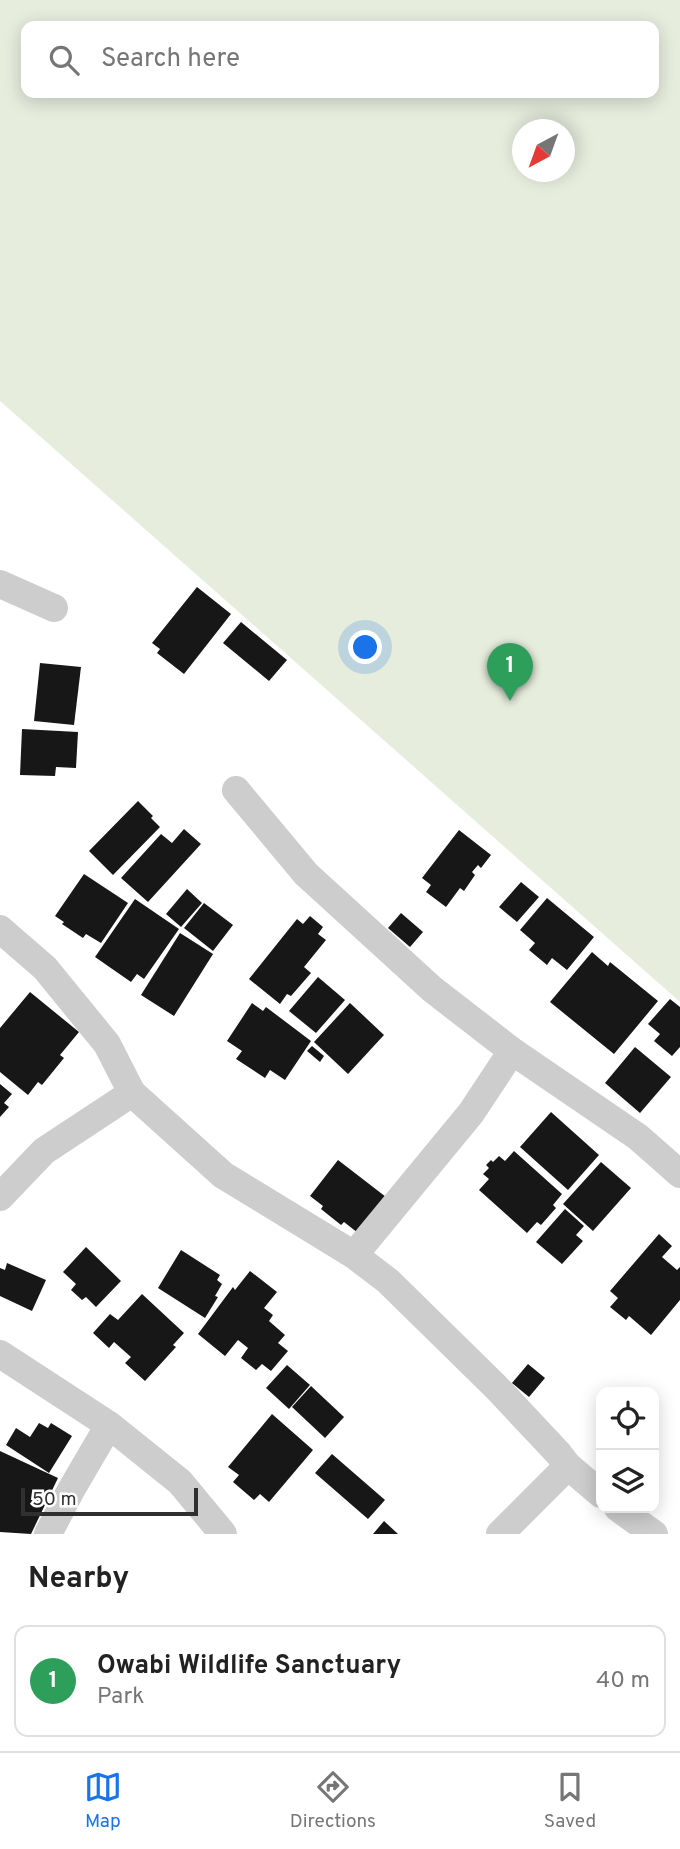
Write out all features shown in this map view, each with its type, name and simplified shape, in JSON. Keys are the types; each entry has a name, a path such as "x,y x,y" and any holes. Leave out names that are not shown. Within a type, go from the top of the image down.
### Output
{"street":[{"path":"0,584 54,608"},
{"path":"236,790 306,874 432,989 512,1051 638,1138 680,1174"},
{"path":"0,929 45,968 107,1044 132,1093 223,1175 354,1255 388,1281 496,1387 568,1466 596,1490"},
{"path":"354,1255 471,1113 512,1051"},
{"path":"0,1197 44,1151 132,1093"},
{"path":"0,1354 109,1425 180,1482 223,1534"},
{"path":"48,1534 109,1425"},
{"path":"500,1534 568,1466"},
{"path":"625,1513 654,1534"}],"green space":[{"path":"0,0 680,0 680,1002 0,401"}],"building":[{"path":"197,587 231,614 184,674 157,653 160,649 152,643"},
{"path":"241,622 287,660 269,681 223,643"},
{"path":"40,663 81,667 74,725 34,721"},
{"path":"22,729 78,732 76,768 56,767 55,776 20,775"},
{"path":"138,801 160,827 113,875 89,851"},
{"path":"184,829 201,844 148,902 121,878 161,834 172,843"},
{"path":"459,830 491,855 481,868 478,865 464,891 460,888 446,907 426,892 431,885 422,878"},
{"path":"84,874 128,903 101,943 86,934 83,938 55,916"},
{"path":"521,882 539,897 517,922 499,907"},
{"path":"187,889 202,903 181,927 166,914"},
{"path":"547,898 594,937 567,970 552,958 547,965 529,950 535,943 520,930"},
{"path":"135,899 179,929 144,979 137,974 131,982 95,957"},
{"path":"204,903 233,925 213,951 184,928"},
{"path":"401,913 423,932 410,947 388,928"},
{"path":"310,916 323,927 318,934 326,940 304,967 311,973 291,996 287,994 280,1004 249,979 297,919 303,924"},
{"path":"180,933 213,954 174,1016 141,995"},
{"path":"592,952 608,966 610,962 658,1001 614,1054 550,1002"},
{"path":"318,977 345,1000 316,1033 289,1011"},
{"path":"30,992 79,1032 60,1055 64,1058 42,1085 38,1082 28,1095 0,1072 0,1028"},
{"path":"670,999 680,1007 680,1047 672,1056 654,1041 660,1034 648,1024"},
{"path":"252,1003 263,1011 266,1007 311,1041 285,1080 270,1070 265,1078 236,1059 242,1051 227,1041"},
{"path":"350,1003 384,1035 348,1074 314,1042"},
{"path":"312,1046 324,1056 320,1062 307,1051"},
{"path":"635,1047 671,1077 640,1113 605,1083"},
{"path":"0,1084 12,1094 4,1103 9,1107 0,1117"},
{"path":"551,1112 599,1155 568,1190 520,1147"},
{"path":"514,1151 562,1194 553,1205 556,1208 541,1225 537,1222 527,1233 479,1190 489,1179 483,1174 489,1168 486,1165 499,1156 505,1161"},
{"path":"338,1160 386,1197 358,1233 344,1222 341,1225 310,1196"},
{"path":"601,1162 631,1188 593,1231 563,1204"},
{"path":"565,1209 584,1226 576,1235 583,1241 562,1264 536,1242"},
{"path":"659,1234 672,1246 662,1257 677,1270 680,1267 680,1300 651,1335 629,1316 626,1320 610,1307 618,1298 610,1291"},
{"path":"86,1247 121,1281 96,1307 86,1297 82,1300 71,1290 76,1284 63,1272"},
{"path":"181,1250 220,1275 217,1280 222,1284 215,1296 218,1297 205,1318 158,1288"},
{"path":"7,1263 46,1280 32,1311 0,1296 0,1268 5,1270"},
{"path":"250,1271 277,1292 264,1308 273,1315 269,1321 285,1335 278,1343 288,1351 271,1371 262,1364 256,1370 241,1358 248,1348 238,1340 225,1356 198,1334 233,1287 235,1290"},
{"path":"142,1294 184,1333 173,1345 176,1347 145,1381 125,1363 131,1357 114,1342 109,1348 93,1333 110,1314 118,1320"},
{"path":"528,1364 545,1378 529,1397 512,1383"},
{"path":"287,1365 310,1385 289,1409 266,1388"},
{"path":"311,1386 344,1417 325,1438 292,1407"},
{"path":"272,1414 313,1450 269,1502 260,1494 254,1500 233,1482 239,1475 228,1467"},
{"path":"39,1423 48,1428 51,1423 72,1436 49,1473 6,1445 16,1428 30,1437"},
{"path":"0,1451 58,1478 31,1534 0,1532"},
{"path":"332,1454 385,1500 368,1519 315,1473"},
{"path":"384,1521 398,1534 373,1534"}],"place":[{"name":"Owabi Wildlife Sanctuary","path":"510,701"}]}
